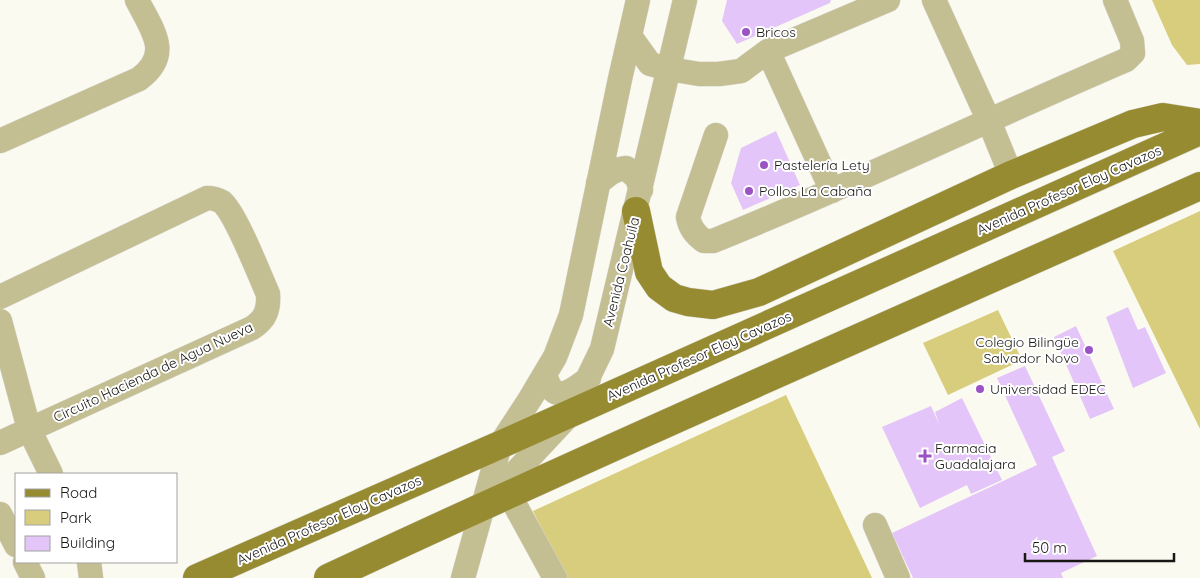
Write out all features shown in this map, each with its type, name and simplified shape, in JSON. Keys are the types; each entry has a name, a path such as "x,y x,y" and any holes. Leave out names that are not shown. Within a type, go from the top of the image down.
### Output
{"main road":[{"path":"638,200 649,272 659,287 674,298 713,305 759,292 1011,175 1133,124 1163,117 1200,123"},
{"name":"Avenida Profesor Eloy Cavazos","path":"197,578 500,445 1200,131"},
{"path":"328,578 799,364 1200,186"},
{"path":"747,334 820,264"}],"street":[{"path":"0,141 139,79 148,73 155,63 158,52 157,43 137,0"},
{"name":"Avenida Coahuila","path":"463,578 500,445 545,374 558,350 571,315 638,0"},
{"name":"Avenida Coahuila","path":"483,507 571,413 602,349 638,200 660,67 685,0"},
{"path":"620,79 660,67 699,74 741,71 768,51 888,0"},
{"path":"934,0 989,121 1011,175"},
{"path":"716,135 688,217 689,225 694,233 704,241 713,241 832,191 1126,60 1133,53 1132,40 1115,0"},
{"path":"630,36 660,67"},
{"path":"768,51 832,191"},
{"path":"598,183 618,169 626,168 637,178 638,200"},
{"name":"Circuito Hacienda de Agua Nueva","path":"0,297 207,198 214,198 222,203 234,218 268,294 269,304 267,313 261,322 252,328 0,443"},
{"path":"0,321 30,429 51,473"},
{"path":"545,374 547,383 552,390 559,394 568,393 589,378"},
{"path":"510,496 555,578"},
{"path":"0,514 15,543"},
{"path":"875,525 898,578"},
{"path":"26,563 33,578"},
{"path":"89,563 91,578"}],"green space":[{"path":"1152,0 1200,0 1200,64 1187,65 1172,45"},
{"path":"1200,211 1200,429 1113,251"},
{"path":"998,310 1022,360 948,395 923,343"},
{"path":"786,395 872,578 566,578 533,511"}],"building":[{"name":"Bricos","path":"727,0 831,0 830,3 737,44 722,21"},
{"name":"Pastelería Lety","path":"776,131 800,185 743,210 731,183 741,148"},
{"path":"1128,307 1138,330 1145,327 1166,373 1133,388 1106,317"},
{"path":"1076,326 1114,409 1090,419 1054,337"},
{"path":"1025,366 1065,451 1052,457 1097,556 1061,573 1063,578 913,578 892,533 1037,465 997,378"},
{"name":"Farmacia Guadalajara","path":"962,398 1002,480 971,494 967,485 920,508 882,427 931,406 939,424 935,412"}],"place":[{"name":"Bricos","path":"746,32"},
{"name":"Pastelería Lety","path":"764,165"},
{"name":"Pollos La Cabaña","path":"749,191"},
{"name":"Colegio Bilingüe Salvador Novo","path":"1089,350"},
{"name":"Universidad EDEC","path":"980,389"},
{"name":"Farmacia Guadalajara","path":"925,456"}]}
